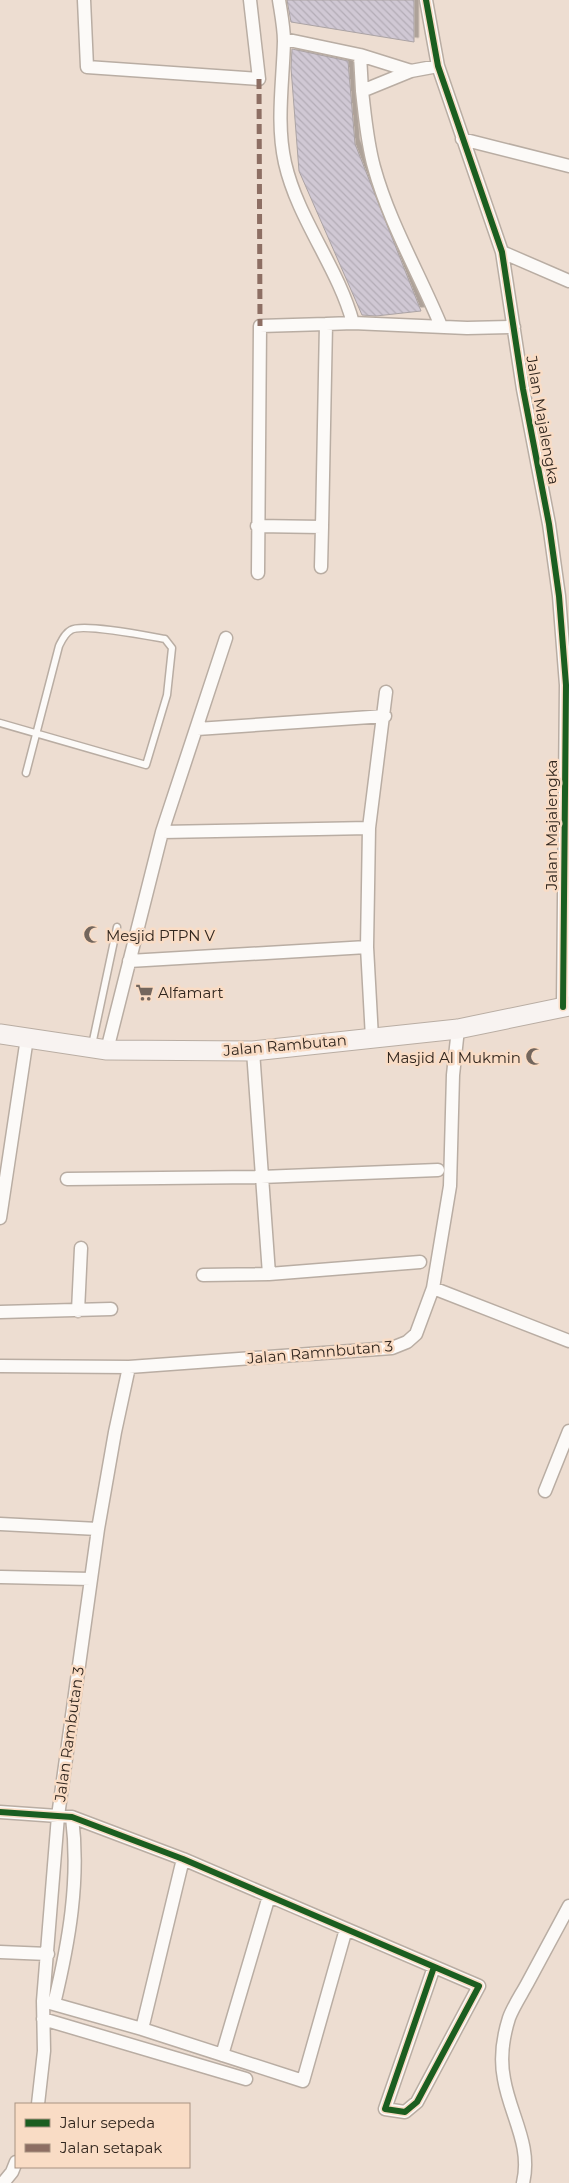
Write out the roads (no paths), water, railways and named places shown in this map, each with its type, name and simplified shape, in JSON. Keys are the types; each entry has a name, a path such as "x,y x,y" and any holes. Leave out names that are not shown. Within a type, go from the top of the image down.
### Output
{"main road":[{"name":"Jalan Rambutan","path":"0,1034 99,1050 253,1051 458,1030 566,1006"}],"street":[{"path":"84,0 87,67 259,78 250,0"},
{"path":"279,0 284,40 281,121 285,164 304,214 349,307 353,323"},
{"name":"Jalan Majalengka","path":"426,0 438,66 502,252 523,389 549,524 564,643 566,685 566,1006"},
{"path":"284,40 360,55 411,71"},
{"path":"360,55 367,136 374,167 390,213 440,326"},
{"path":"362,91 411,71 438,66"},
{"path":"462,138 569,166"},
{"path":"502,252 569,281"},
{"path":"258,573 260,326 353,323 375,326 514,327"},
{"path":"321,567 326,324"},
{"path":"258,526 322,527"},
{"path":"99,1050 129,961 162,832 226,638"},
{"path":"372,1038 367,947 369,828 385,716 386,692"},
{"path":"197,729 385,716"},
{"path":"162,832 369,828"},
{"path":"129,961 367,947"},
{"name":"Jalan Ramnbutan 3","path":"0,1366 129,1367 392,1348 407,1342 416,1334 432,1288 450,1186 453,1075 458,1030"},
{"path":"0,1218 26,1038"},
{"path":"253,1051 269,1274"},
{"path":"67,1179 261,1177 438,1170"},
{"path":"78,1311 81,1248"},
{"path":"203,1275 269,1274 420,1262"},
{"path":"432,1288 569,1341"},
{"path":"0,1312 111,1309"},
{"name":"Jalan Rambutan 3","path":"38,2103 44,2051 43,2019 48,2002 48,1954 58,1816 98,1529 115,1432 129,1367"},
{"path":"545,1491 569,1431"},
{"path":"0,1524 98,1529"},
{"path":"2,1577 91,1579"},
{"path":"0,1812 72,1816 183,1859 479,1986 417,2102 405,2112 385,2109 434,1967"},
{"path":"72,1816 76,1844 74,1904 64,1965 48,2002 142,2029 303,2081 346,1929"},
{"path":"142,2029 183,1859"},
{"path":"222,2055 268,1896"},
{"path":"523,2183 526,2172 526,2154 519,2123 504,2080 502,2061 504,2042 510,2017 569,1906"},
{"path":"0,1952 48,1954"},
{"path":"43,2019 246,2079"},
{"path":"3,2183 12,2172 15,2164"}],"lane":[{"path":"0,723 36,733 146,765 167,695 172,648 164,639 88,628 72,629 65,635 59,646 36,733 26,773"},
{"path":"99,1050 117,927"}],"place":[{"name":"Mesjid PTPN V","path":"92,935"},
{"name":"Alfamart","path":"144,992"},
{"name":"Masjid Al Mukmin","path":"535,1057"}]}
